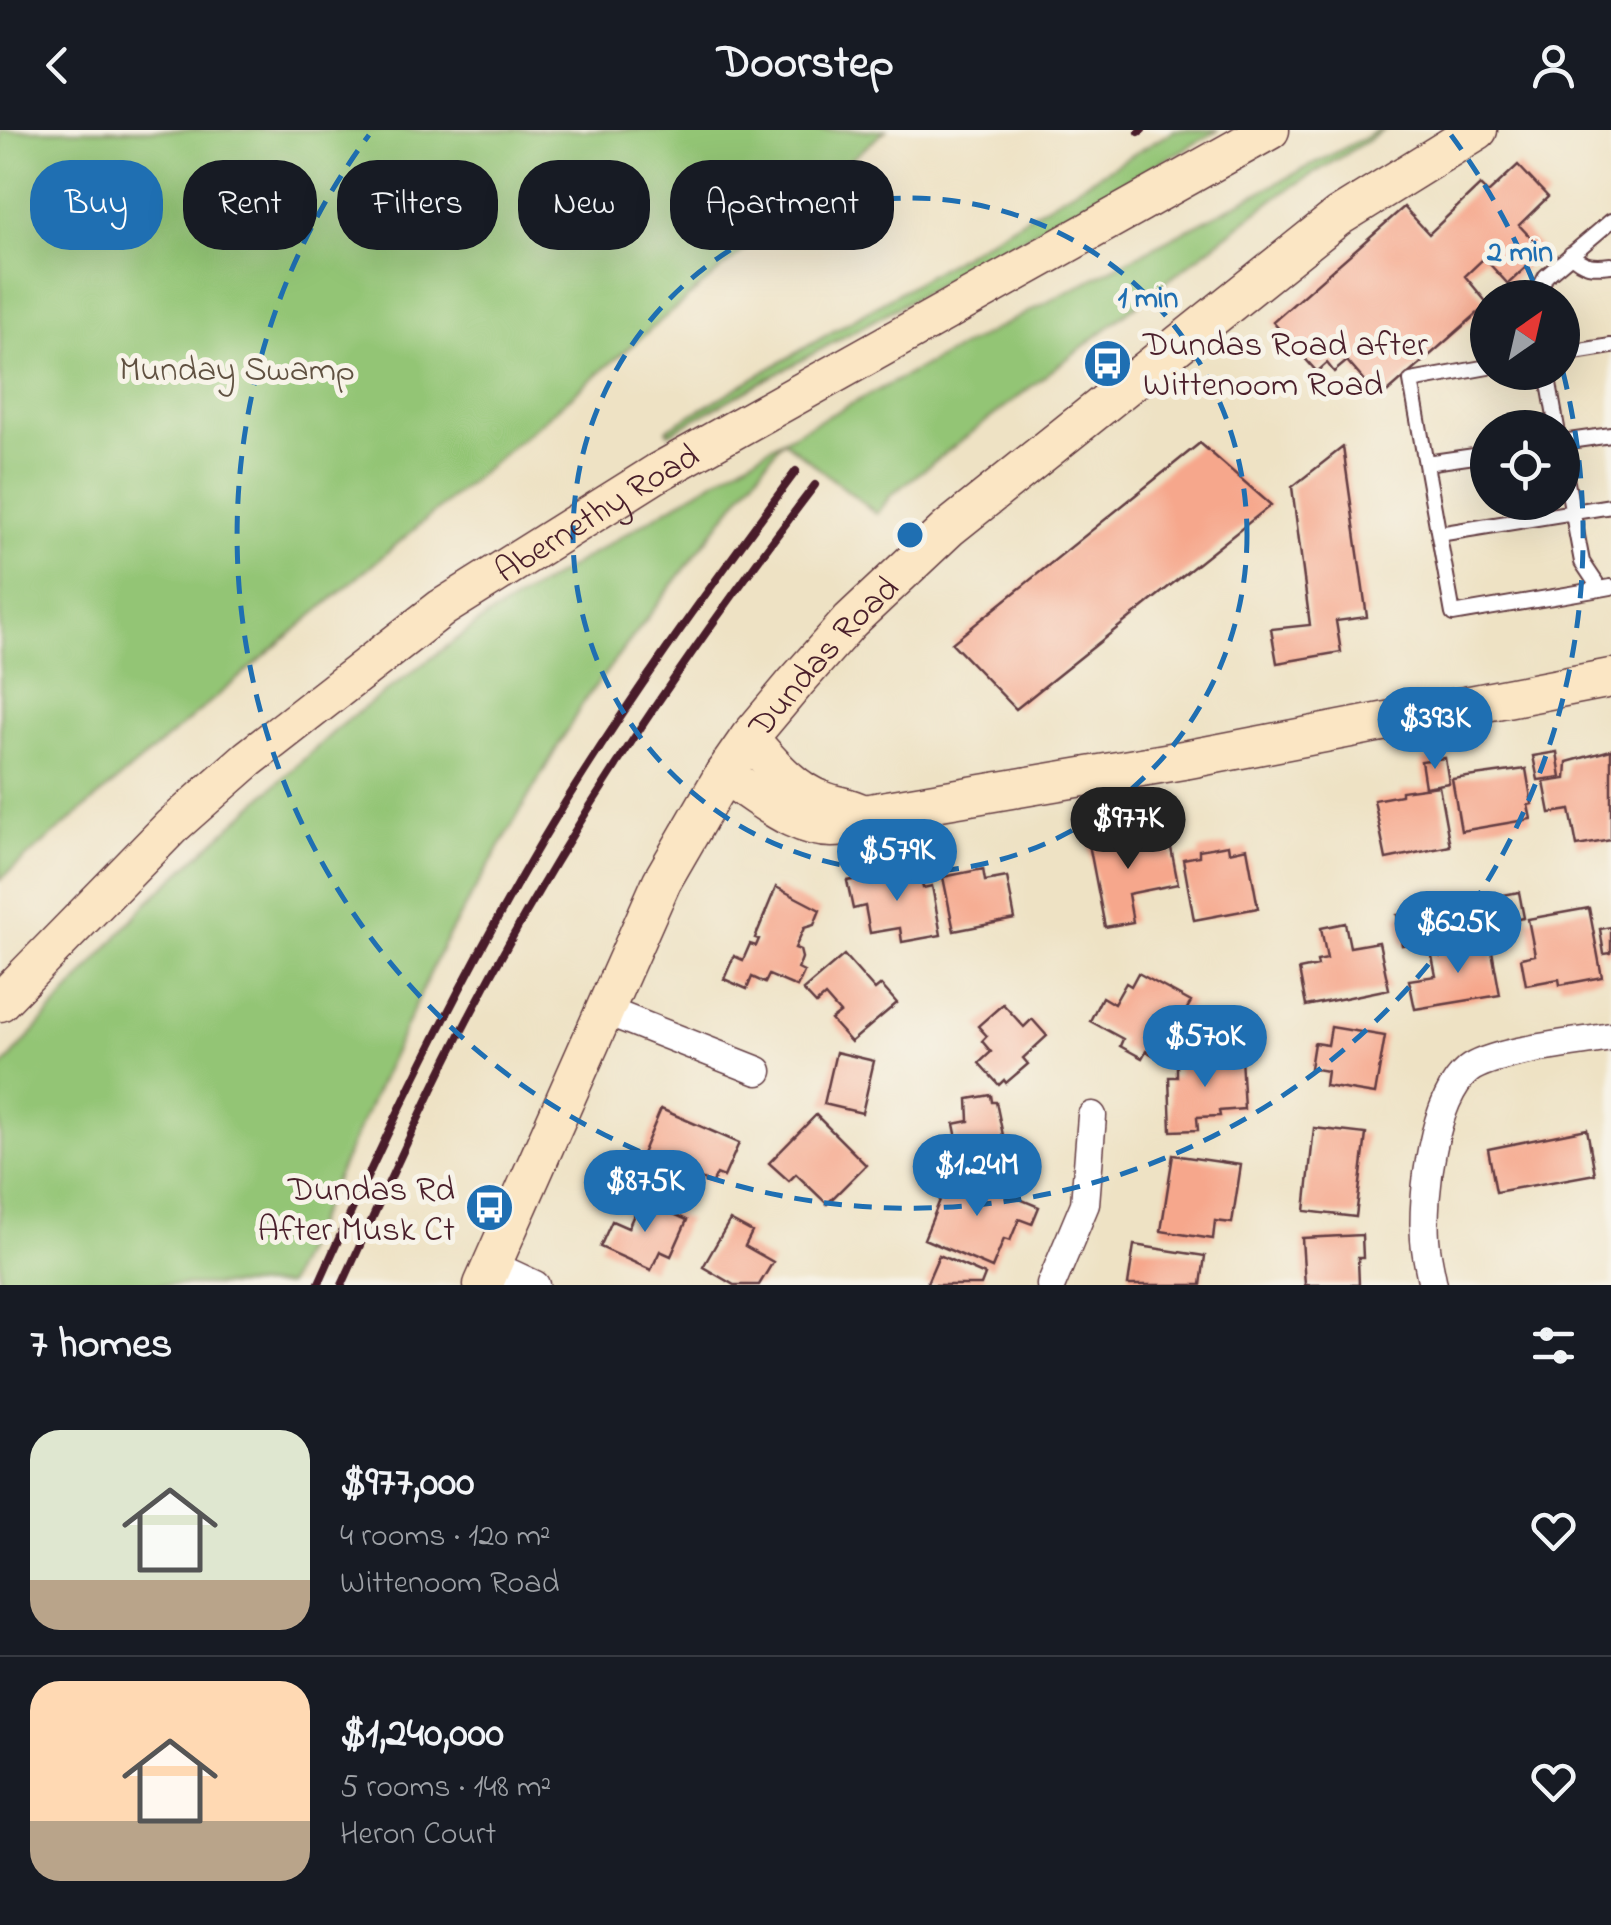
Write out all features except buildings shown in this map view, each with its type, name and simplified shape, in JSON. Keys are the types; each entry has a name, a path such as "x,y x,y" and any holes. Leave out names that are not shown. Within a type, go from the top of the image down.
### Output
{"main road":[{"name":"Abernethy Road","path":"0,1002 171,826 248,759 442,608 656,473 1270,130"},
{"name":"Dundas Road","path":"488,1275 662,881 749,738 850,620 949,528 1338,217 1478,130"},
{"path":"724,774 789,816 818,826 844,827 864,814 1189,758 1611,678"},
{"path":"749,738 794,785 824,802 846,805 864,814"}],"street":[{"path":"604,1010 758,1072"},
{"path":"1432,1285 1425,1240 1428,1184 1440,1119 1450,1090 1470,1068 1502,1056 1611,1038"},
{"path":"1051,1285 1085,1204 1092,1116"},
{"path":"488,1275 534,1285"}],"lane":[{"path":"1544,280 1611,221"},
{"path":"1571,254 1579,263 1592,267 1611,264"},
{"path":"1580,351 1611,346"},
{"path":"1470,370 1411,381 1453,614 1606,588"},
{"path":"1580,439 1611,435"},
{"path":"1426,463 1470,457"},
{"path":"1580,511 1611,506"},
{"path":"1439,534 1524,520"},
{"path":"1574,520 1582,562 1606,588"}],"green space":[{"name":"Munday Swamp","path":"0,130 886,130 851,160 670,160 670,250 744,250 0,880"},
{"path":"1175,130 1219,130 669,433 667,429"},
{"path":"1384,130 1276,197 891,495 877,514 783,440 584,701 443,945 287,1285 0,1285 0,1070 148,902 341,725 484,619 784,439"}],"railway":[{"path":"318,1285 424,1059 543,839 633,698 796,471"},
{"path":"342,1285 443,1068 537,894 670,685 815,485"}],"place":[{"name":"Dundas Road after Wittenoom Road","path":"1108,363"},
{"name":"Dundas Rd After Musk Ct","path":"490,1208"}]}
